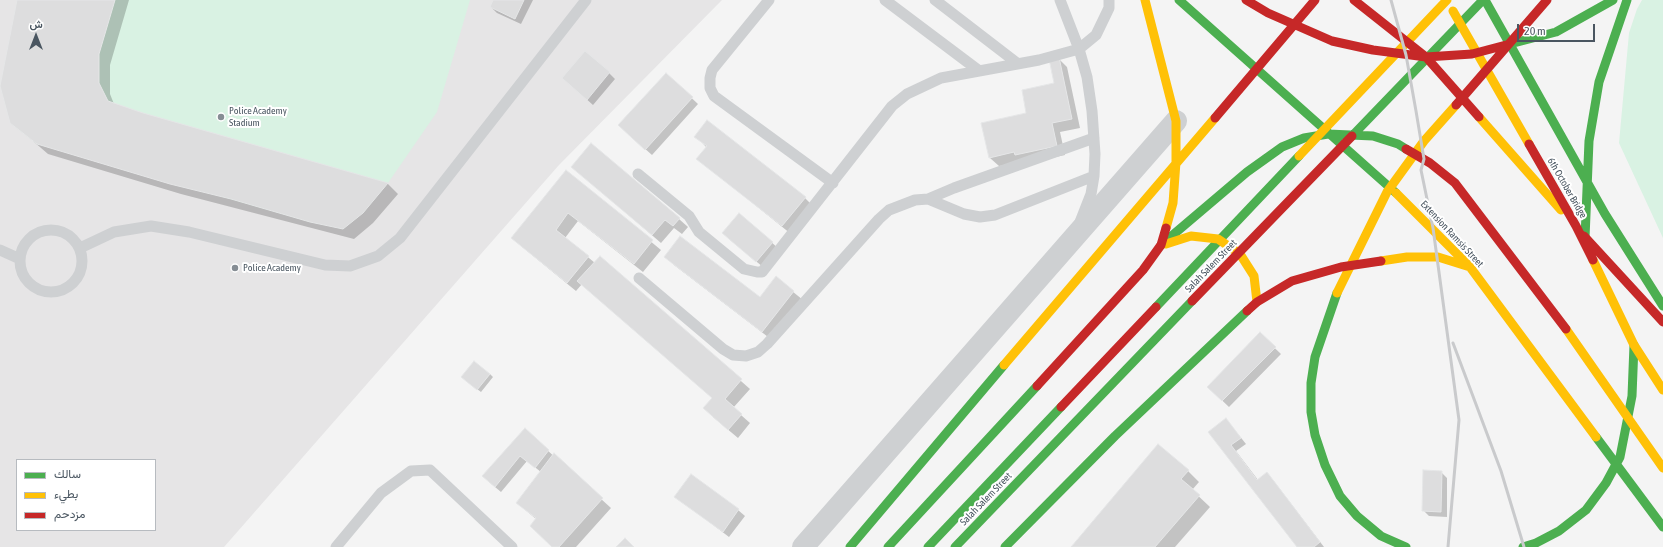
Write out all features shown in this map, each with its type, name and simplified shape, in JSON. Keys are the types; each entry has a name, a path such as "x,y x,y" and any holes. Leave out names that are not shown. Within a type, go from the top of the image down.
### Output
{"main road":[{"path":"1145,0 1176,121 1176,162 1173,203 1161,245"},
{"name":"Extension Ramsis Street","path":"1179,0 1328,134 1403,199 1470,267 1663,527"},
{"path":"1246,0 1268,13 1332,41 1380,51 1426,57 1472,54 1556,32 1613,0"},
{"path":"850,547 1315,0"},
{"path":"1354,0 1426,57 1585,238 1663,322"},
{"name":"6th October Bridge","path":"1446,0 1576,226 1634,345 1663,390"},
{"name":"Salah Salem Street","path":"928,547 1446,0"},
{"name":"6th October Bridge","path":"1484,0 1606,214 1663,306"},
{"name":"Salah Salem Street","path":"955,547 1484,0"},
{"path":"1406,547 1381,536 1357,516 1340,496 1325,465 1315,435 1311,412 1311,382 1315,357 1335,298 1387,192 1424,141 1547,0"},
{"path":"1585,238 1589,141 1599,82 1627,0"},
{"path":"888,547 1143,270 1161,245 1247,172 1282,147 1304,138 1328,134 1373,136 1398,144 1430,163 1456,182 1571,335 1663,468"},
{"path":"1161,245 1191,236 1218,239 1240,254 1251,270 1254,276 1257,302"},
{"path":"1005,547 1115,436 1257,302 1292,281 1341,267 1407,257 1438,257 1470,267"},
{"path":"1523,547 1536,543 1559,531 1586,510 1606,483 1620,457 1632,396 1634,345"}],"street":[{"path":"803,547 1176,121"}],"lane":[{"path":"80,248 114,232 151,226 189,232 325,265 350,266 378,256 400,238 586,0"},
{"path":"768,0 712,70 710,88 714,96 833,182"},
{"path":"885,0 978,70"},
{"path":"935,0 1017,63"},
{"path":"1060,0 1079,49 1087,77 1094,138 1094,176 1091,194 1074,237"},
{"path":"638,174 689,216 699,232 744,269 762,272 767,268 892,106 907,94 941,78 1079,49 1096,35 1109,8 1109,0"},
{"path":"639,278 723,349 734,355 746,356 758,352 767,344 879,219 890,210 914,200 928,199 954,188 1094,138"},
{"path":"928,199 964,214 980,216 995,215 1094,176"},
{"path":"46,230 56,230 66,233 80,248 82,258 81,269 74,282 61,290 52,292 41,290 32,286 25,278 21,269 20,259 22,249 28,240 36,234 46,230"},
{"path":"0,250 20,259"},
{"path":"336,547 381,493 411,471 430,470 512,547"}],"shaded area":[{"name":"Police Academy","path":"0,0 722,0 559,165 224,547 0,547"}],"green space":[{"name":"Police Academy Stadium","path":"17,0 470,0 437,112 388,183 363,213 343,229 310,222 37,144 10,123"},
{"path":"1642,0 1663,0 1663,238 1619,143 1629,33 1637,9"}],"building":[{"path":"17,0 115,0 99,54 99,83 108,101 143,113 388,183 363,213 343,229 310,222 231,199 170,184 37,144 10,123 0,86"},
{"path":"493,0 524,0 515,19 490,7"},
{"path":"585,51 610,72 587,100 562,78"},
{"path":"1059,57 1072,119 1052,123 1057,146 1015,155 1014,152 989,158 981,123 1026,113 1022,90 1054,83 1049,59"},
{"path":"666,73 693,97 645,150 618,125"},
{"path":"707,120 806,197 782,226 696,159 707,146 694,137"},
{"path":"591,143 680,218 673,226 665,220 652,235 571,167"},
{"path":"566,170 653,240 634,264 568,213 556,230 589,256 567,283 511,238"},
{"path":"739,213 773,242 756,262 722,233"},
{"path":"680,236 760,297 776,276 794,291 762,332 664,257"},
{"path":"600,256 742,379 725,399 742,414 728,430 703,408 712,398 577,281"},
{"path":"1260,332 1276,347 1222,401 1207,387"},
{"path":"474,361 490,374 477,390 461,377"},
{"path":"1226,418 1241,438 1231,445 1257,480 1267,472 1320,542 1314,547 1297,547 1208,432"},
{"path":"525,428 549,450 535,468 520,456 495,487 482,476"},
{"path":"1158,444 1189,470 1181,479 1200,495 1155,547 1071,547"},
{"path":"554,453 603,498 559,547 552,547 530,526 536,518 516,503"},
{"path":"1423,470 1442,471 1441,512 1422,511"},
{"path":"691,474 739,509 723,532 674,497"},
{"path":"625,538 634,547 616,547"}],"railway":[{"path":"1391,0 1406,55 1424,159 1421,170 1433,228 1459,420 1448,547"},
{"path":"1453,343 1501,471 1524,547"}],"traffic: fast":[{"path":"1179,0 1396,193"},
{"path":"1352,136 1483,0"},
{"path":"1485,0 1605,214 1663,306"},
{"path":"1506,45 1556,32 1613,0"},
{"path":"1585,238 1589,141 1599,82 1627,0"},
{"path":"1161,245 1247,172 1282,147 1304,138 1328,134 1373,136 1398,144 1406,149"},
{"path":"1156,307 1299,156"},
{"path":"1337,293 1315,357 1311,383 1311,412 1315,435 1325,465 1340,496 1357,516 1381,536 1406,547"},
{"path":"955,547 1192,301"},
{"path":"1005,547 1115,436 1247,311"},
{"path":"1523,547 1536,543 1559,531 1586,510 1606,483 1620,457 1632,396 1634,345"},
{"path":"850,547 1004,365"},
{"path":"888,547 1037,386"},
{"path":"928,547 1061,407"},
{"path":"1596,437 1663,527"}],"traffic: slow":[{"path":"1145,0 1176,121 1176,162 1173,203 1166,228"},
{"path":"1299,156 1447,0"},
{"path":"1453,11 1529,144"},
{"path":"1337,293 1387,192 1424,141 1456,105"},
{"path":"1479,117 1561,210"},
{"path":"1004,365 1215,118"},
{"path":"1396,193 1470,267 1596,437"},
{"path":"1166,244 1191,236 1218,239 1240,254 1254,276 1257,302"},
{"path":"1381,261 1407,257 1438,257 1470,267"},
{"path":"1593,260 1634,345 1663,390"},
{"path":"1566,329 1663,468"}],"traffic: jam":[{"path":"1246,0 1268,13 1332,41 1373,50 1426,57 1472,54 1506,45"},
{"path":"1215,118 1315,0"},
{"path":"1354,0 1426,57 1479,117"},
{"path":"1456,105 1547,0"},
{"path":"1192,301 1352,136"},
{"path":"1529,144 1576,226 1593,260"},
{"path":"1406,149 1430,163 1455,183 1566,329"},
{"path":"1037,386 1143,270 1161,245 1166,228"},
{"path":"1584,236 1663,322"},
{"path":"1247,311 1257,302 1292,281 1341,267 1381,261"},
{"path":"1061,407 1156,307"}],"place":[{"name":"Police Academy Stadium","path":"221,117"},
{"name":"Police Academy","path":"235,268"}]}
